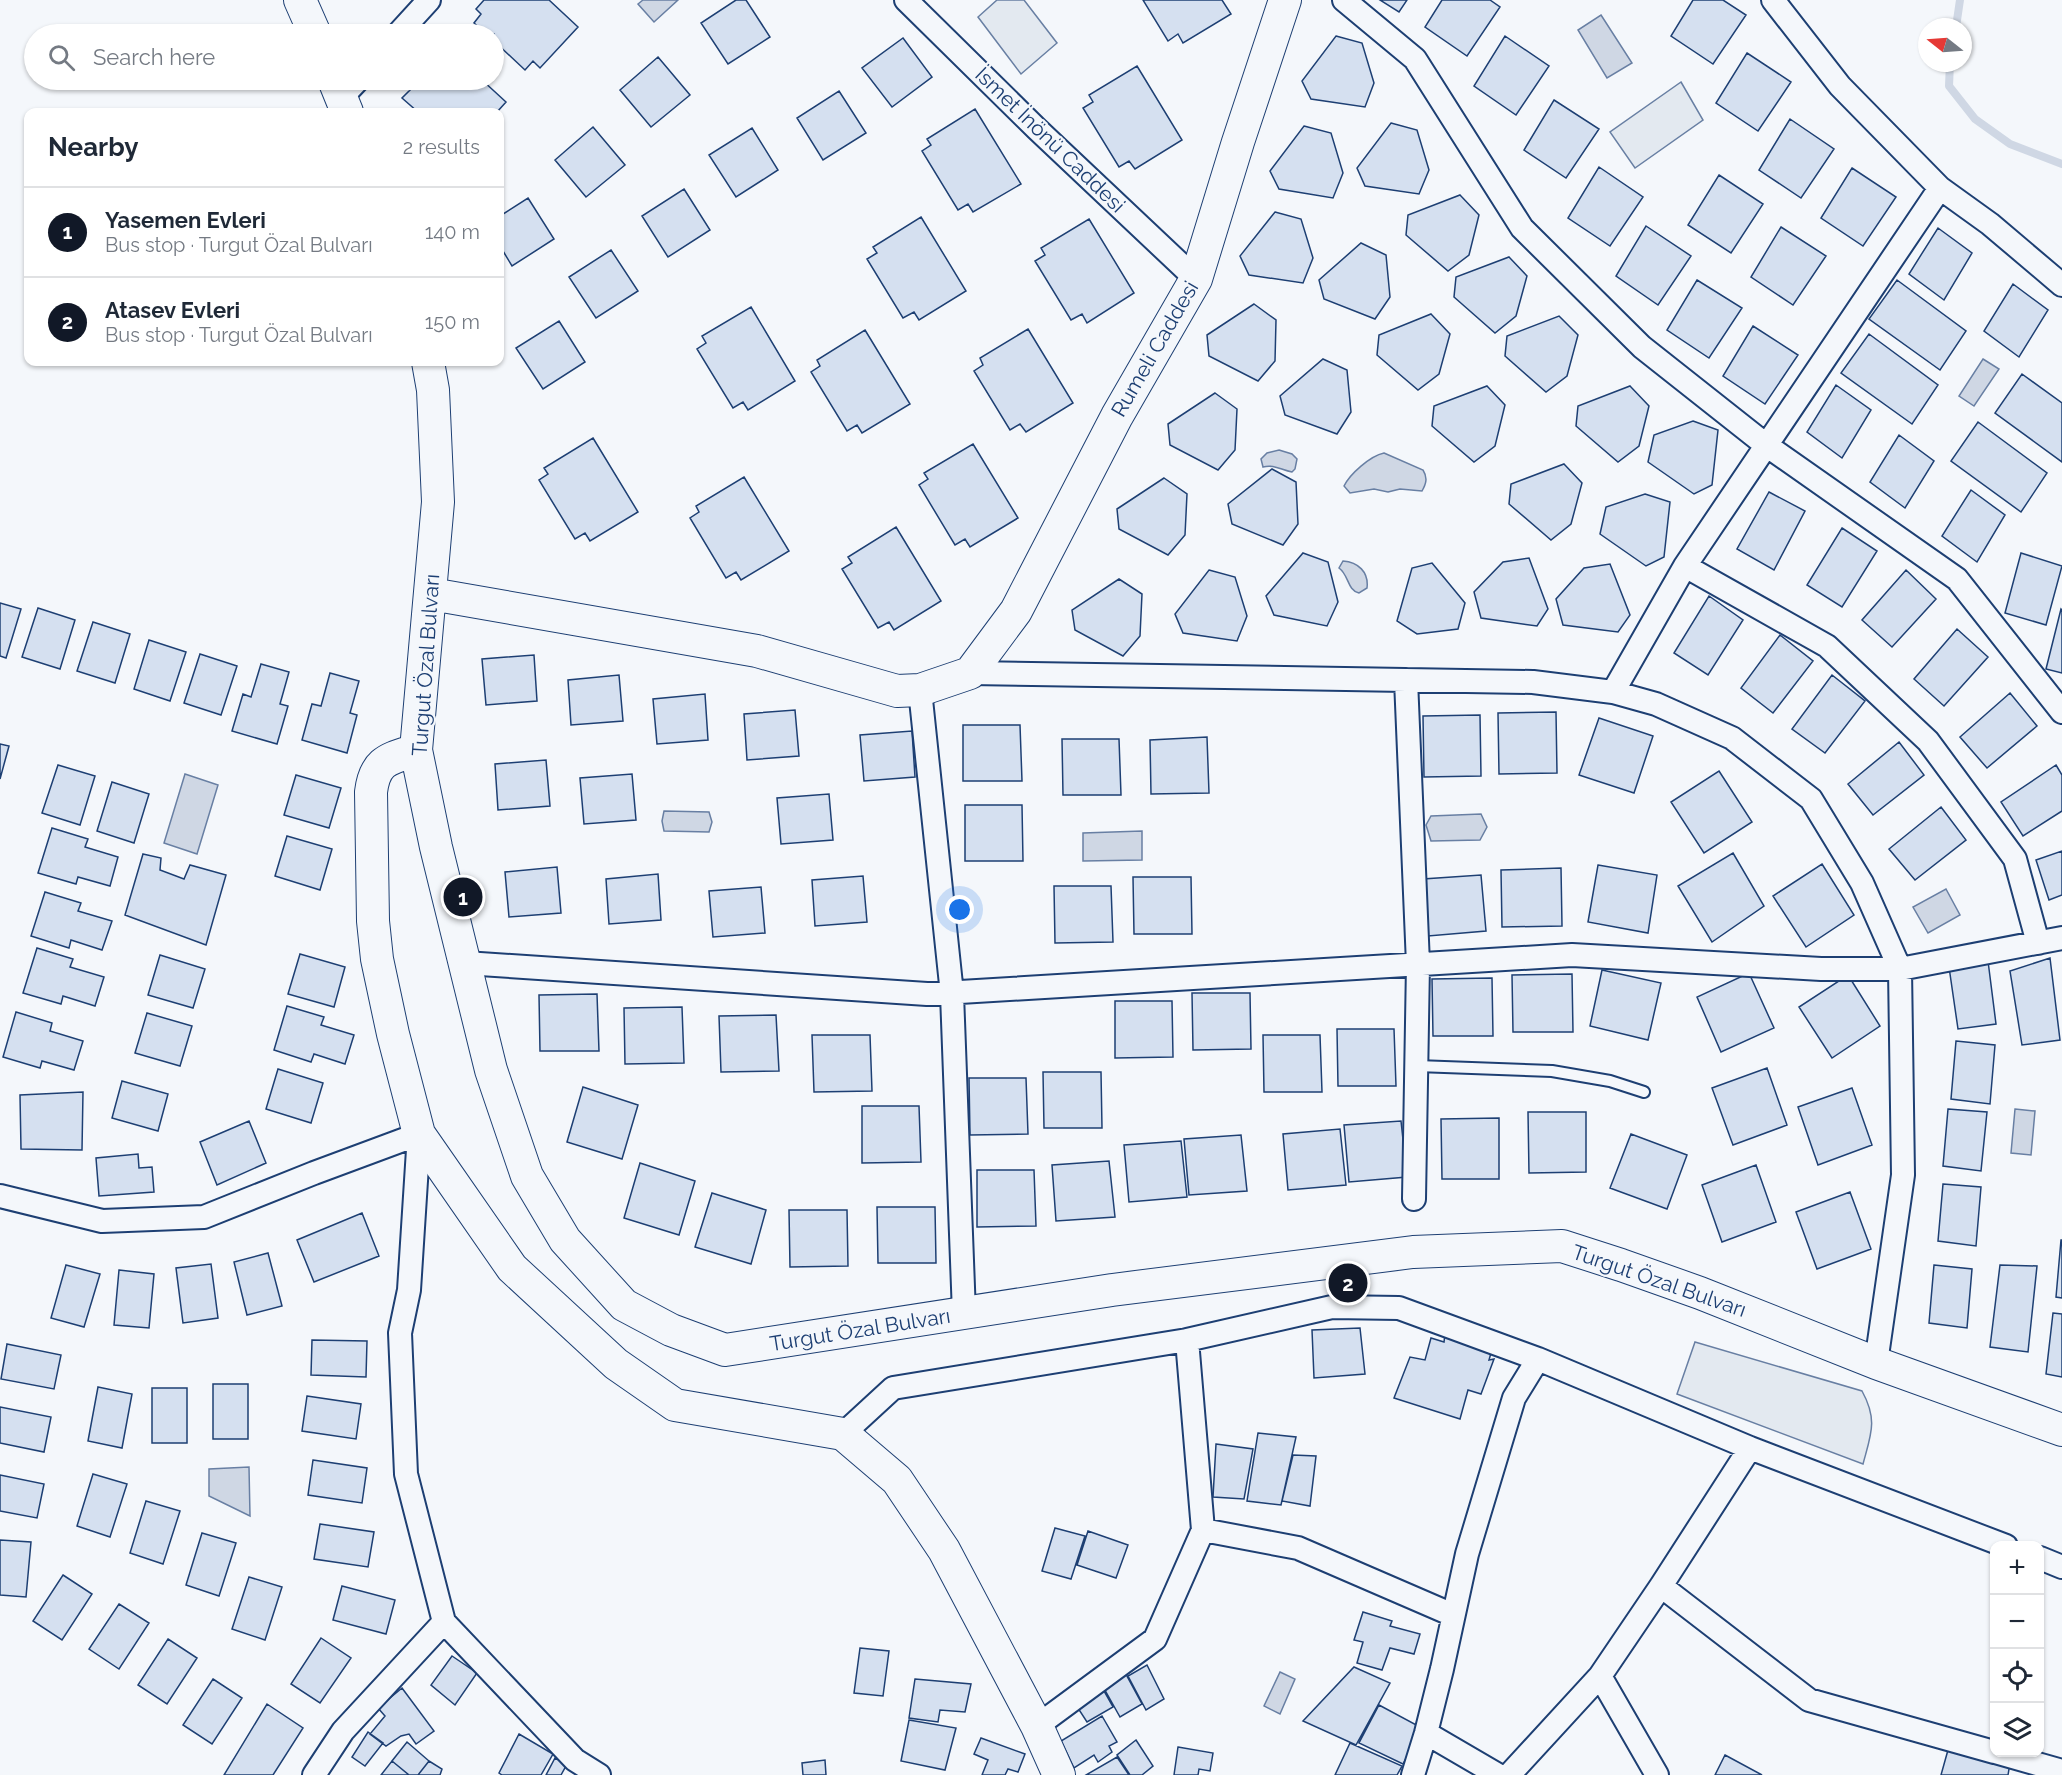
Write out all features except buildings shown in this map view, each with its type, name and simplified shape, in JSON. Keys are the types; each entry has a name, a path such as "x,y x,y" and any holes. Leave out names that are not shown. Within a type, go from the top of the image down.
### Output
{"street":[{"path":"300,0 311,24"},
{"path":"407,24 429,0"},
{"name":"İsmet İnönü Caddesi","path":"906,0 1037,129 1196,279"},
{"name":"Rumeli Caddesi","path":"970,673 1016,611 1117,416 1196,279 1285,0"},
{"path":"1344,0 1415,59 1522,228 1642,347 1766,445 1957,579 2062,712"},
{"path":"1773,0 1840,86 1940,188 1990,224 2062,285"},
{"path":"1613,692 1685,566 1940,188"},
{"name":"Turgut Özal Bulvarı","path":"429,366 433,390 438,502 416,750 436,848 491,1070 526,1176 565,1240 624,1305 670,1330 725,1350 1112,1290 1413,1252 1562,1246 1621,1264 1700,1293 1876,1363 2062,1430"},
{"path":"1685,566 1827,646 1928,741 2015,859 2038,943"},
{"path":"430,594 757,651 897,691 920,690 970,673 1533,682 1613,692 1656,704 1731,738 1811,799 1862,883 1900,969 1903,1175 1876,1363"},
{"path":"1406,680 1418,964 1414,1199"},
{"path":"920,690 952,994 964,1314"},
{"path":"416,750 383,762 374,774 371,792 373,921 377,959 393,1034 419,1134 409,1290 400,1333 406,1474 444,1622 575,1760 599,1775"},
{"path":"465,963 952,994 1572,956 1821,969 1900,969 2062,938"},
{"path":"0,1196 102,1221 204,1217 419,1134"},
{"path":"419,1134 512,1268 616,1364 675,1405 843,1434 897,1479 944,1550 1037,1726 1059,1775"},
{"path":"843,1434 893,1388 1187,1340 1332,1307 1399,1308 1538,1359 1750,1448 1995,1541"},
{"path":"1037,1726 1155,1639 1203,1530 1187,1340"},
{"path":"1413,1775 1426,1733 1467,1554 1514,1398 1538,1359"},
{"path":"1509,1775 1600,1676 1750,1448"},
{"path":"1203,1530 1299,1548 1453,1615"},
{"path":"2044,1560 2062,1567"},
{"path":"1661,1586 1809,1700 1990,1751"},
{"path":"314,1775 343,1731 444,1622"},
{"path":"1600,1676 1657,1775"},
{"path":"1426,1733 1498,1775"},
{"path":"2013,1757 2062,1771"}],"lane":[{"path":"1417,1066 1552,1071 1610,1081 1644,1092"}],"shaded area":[{"path":"643,0 678,0 654,22 638,4"},
{"path":"997,0 1024,0 1057,43 1021,74 978,17"},
{"path":"1601,15 1632,63 1607,78 1578,30"},
{"path":"1681,82 1703,120 1635,168 1610,132"},
{"path":"1983,359 1999,369 1974,406 1959,396"},
{"path":"1279,450 1292,454 1297,459 1292,472 1274,467 1263,467 1261,459 1267,453"},
{"path":"1384,453 1423,470 1426,481 1422,491 1400,489 1388,492 1374,489 1350,493 1344,486 1351,476 1361,466"},
{"path":"1343,561 1353,563 1361,569 1366,577 1367,588 1359,593 1352,589 1345,574 1339,568"},
{"path":"185,774 218,785 197,854 164,843"},
{"path":"664,811 709,812 712,822 709,832 664,831 662,821"},
{"path":"1481,814 1487,827 1480,840 1431,841 1426,825 1431,816"},
{"path":"1142,831 1142,860 1083,861 1083,833"},
{"path":"1946,889 1960,915 1928,933 1913,907"},
{"path":"2015,1109 2035,1111 2031,1155 2011,1153"},
{"path":"1695,1342 1862,1391 1870,1410 1871,1419 1870,1435 1863,1464 1677,1394"},
{"path":"249,1467 250,1516 209,1496 209,1469"},
{"path":"1280,1672 1295,1679 1280,1714 1264,1706"}],"waterway":[{"path":"1957,18 1960,0"},
{"path":"1950,72 1949,86 1975,119 2010,144 2062,164"}],"place":[{"name":"Yasemen Evleri","path":"463,897"},
{"name":"Atasev Evleri","path":"1348,1283"}]}
